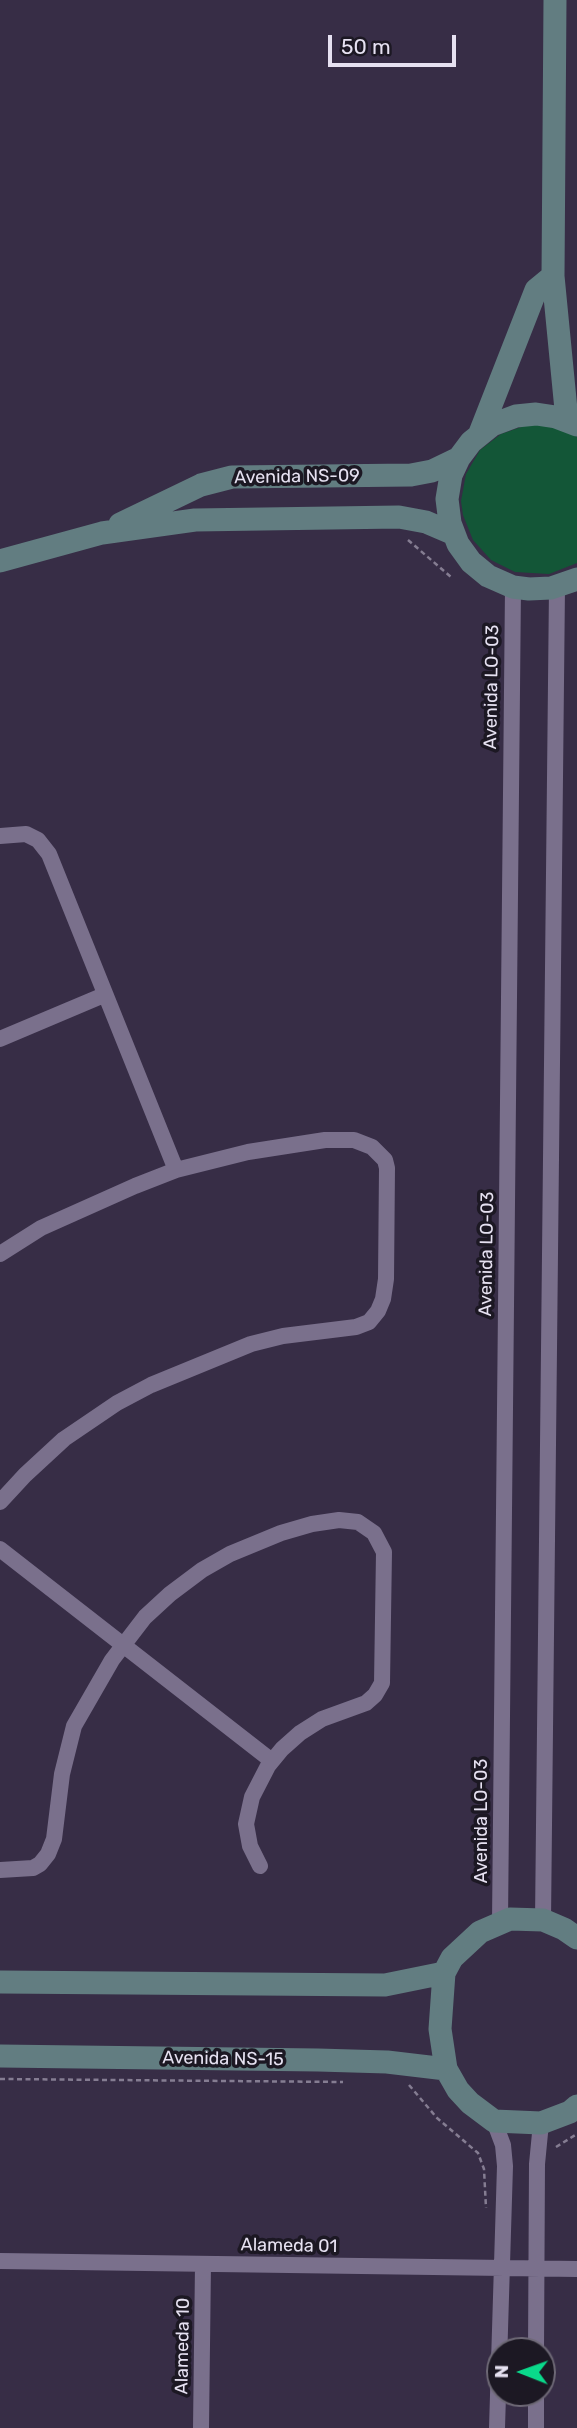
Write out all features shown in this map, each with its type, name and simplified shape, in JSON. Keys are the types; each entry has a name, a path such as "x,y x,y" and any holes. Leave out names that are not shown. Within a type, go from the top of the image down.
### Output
{"street":[{"path":"480,433 504,420 523,415 543,414 572,422 553,276 555,0"},
{"path":"543,1920 567,583 535,590 513,587 492,579 464,553 454,534 448,511 448,493 459,458 480,433 536,290 553,276"},
{"name":"Avenida NS-09","path":"102,533 189,491 232,477 411,475 432,471 459,458"},
{"name":"Avenida NS-09","path":"0,561 102,533 195,520 400,517 426,522 454,534"},
{"name":"Avenida LO-03","path":"500,1922 513,587"},
{"path":"0,836 26,834 38,840 47,850 176,1170"},
{"path":"0,1039 104,995"},
{"path":"0,1254 41,1228 88,1206 176,1170 248,1152 325,1140 354,1140 372,1147 385,1160 388,1172 387,1272 383,1299 369,1322 362,1326 251,1344 150,1385 117,1403 64,1439 0,1502"},
{"path":"0,1870 25,1870 40,1864 51,1848 62,1774 74,1726 100,1678 145,1617 202,1570 230,1554 281,1533 312,1524 358,1522 380,1541 385,1558 383,1676 380,1687 366,1703 307,1728 288,1743 272,1761 252,1797 246,1824 250,1846 260,1866"},
{"path":"0,1549 272,1761"},
{"path":"498,2428 503,2146 494,2121 458,2090 446,2069 440,2029 444,1973 452,1958 480,1932 510,1919 543,1920 564,1928 577,1938"},
{"path":"0,1982 384,1985 444,1973"},
{"name":"Avenida NS-15","path":"0,2056 332,2060 387,2062 446,2069"},
{"path":"494,2121 541,2123 570,2112 577,2106"},
{"path":"536,2337 537,2164 541,2123"},
{"name":"Alameda 01","path":"0,2261 577,2269"},
{"name":"Alameda 10","path":"201,2428 203,2264"},
{"path":"536,2407 536,2428"}],"path":[{"path":"406,538 451,577"},
{"path":"0,2079 346,2082"},
{"path":"402,2083 410,2085 437,2118 478,2152 484,2169 485,2205 488,2210 503,2211"},
{"path":"550,2150 577,2134"}],"green space":[{"path":"527,425 567,431 577,437 577,563 549,574 515,572 491,560 473,540 463,515 461,501 466,474 480,450 501,434"}]}
